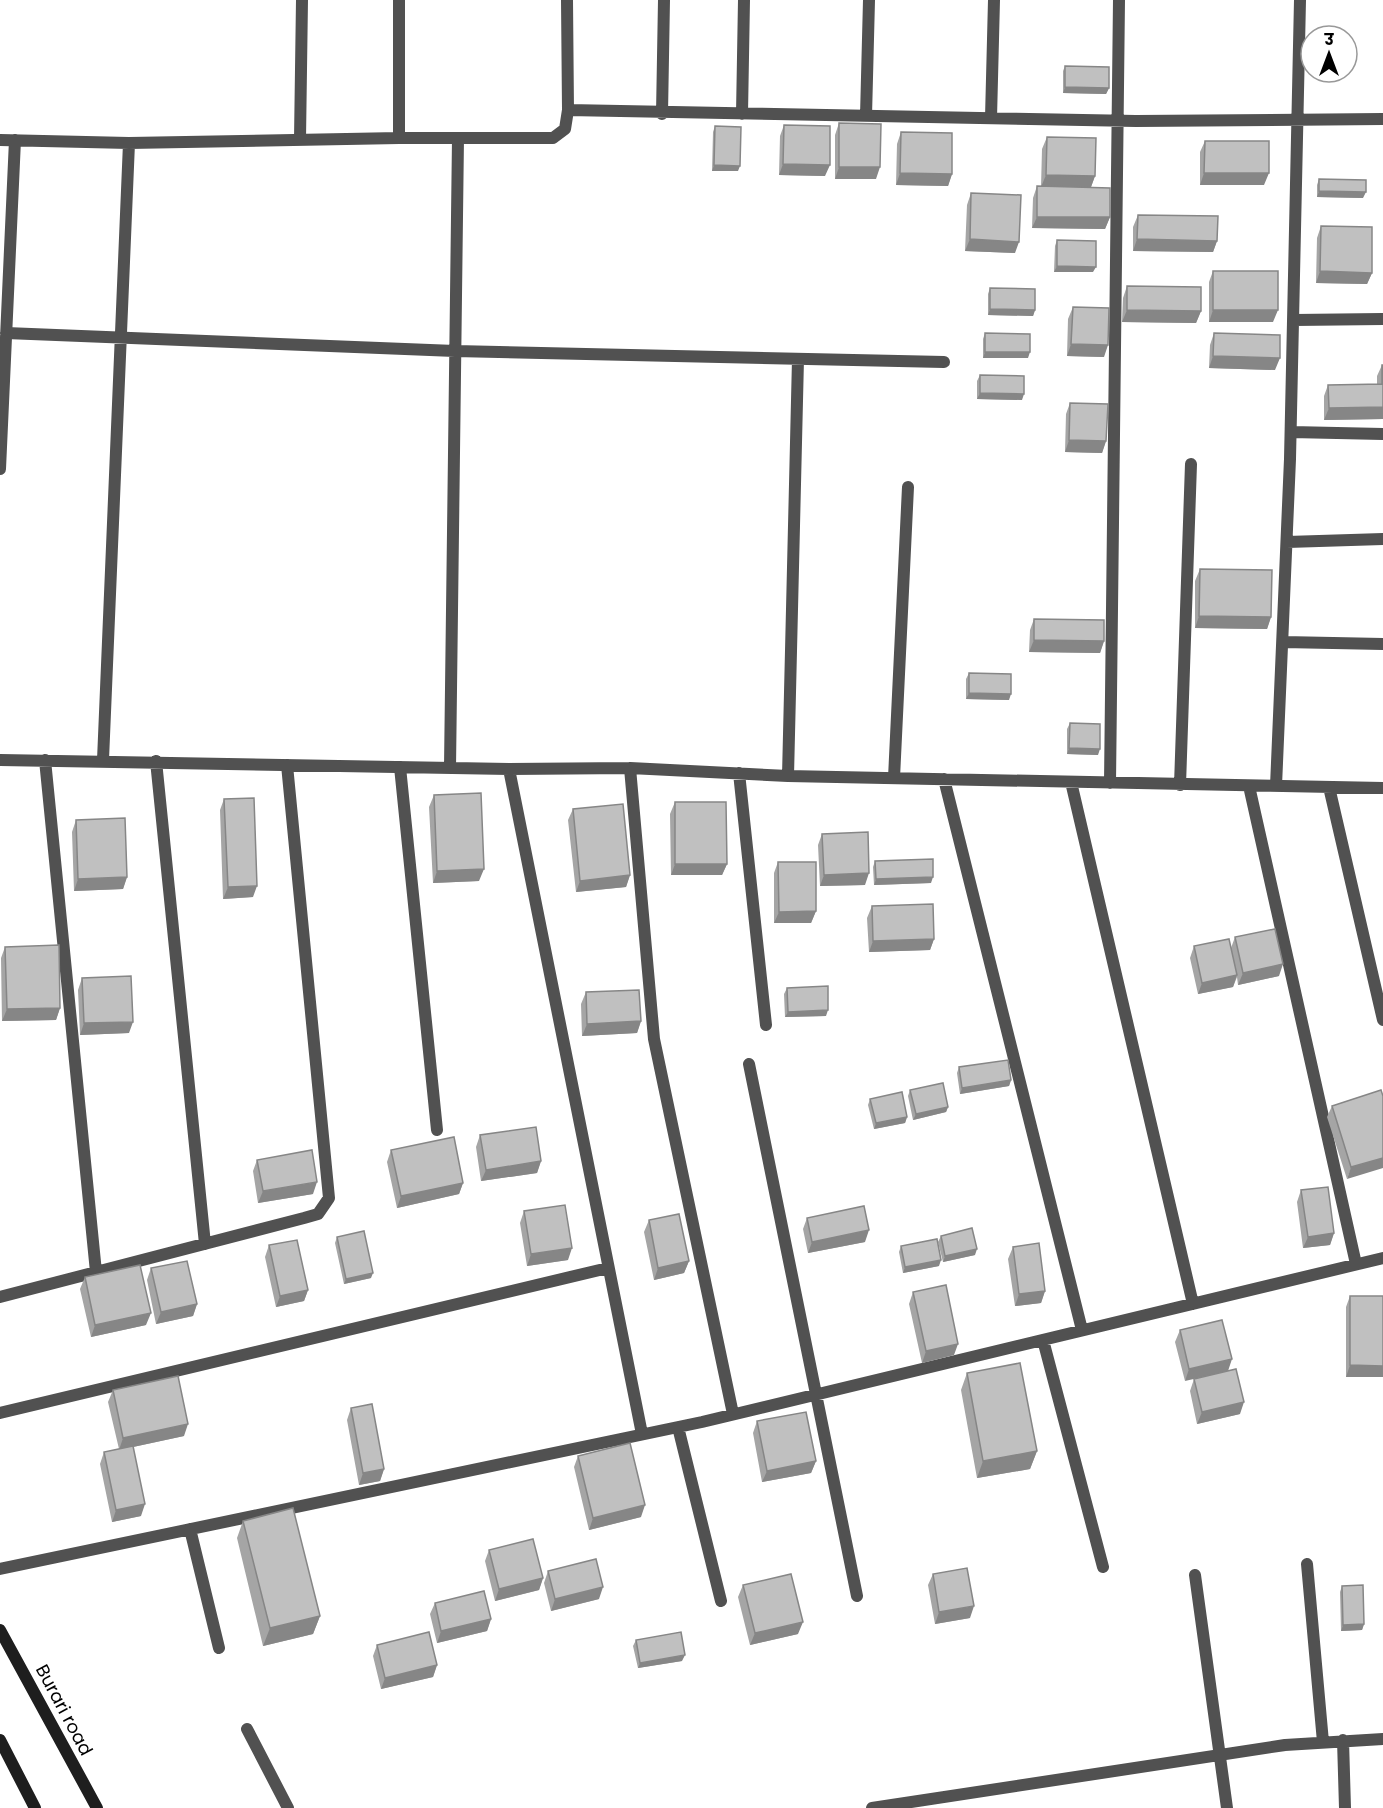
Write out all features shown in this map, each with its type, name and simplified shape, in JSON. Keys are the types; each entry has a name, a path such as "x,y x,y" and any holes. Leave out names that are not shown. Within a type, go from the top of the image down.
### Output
{"main road":[{"name":"Burari road","path":"0,1630 97,1808"},
{"path":"0,1740 35,1808"}],"street":[{"path":"300,139 302,0"},
{"path":"399,0 399,138"},
{"path":"0,140 129,143 300,139 553,138 565,129 568,110 567,0"},
{"path":"662,114 664,0"},
{"path":"742,114 744,0"},
{"path":"866,116 870,0"},
{"path":"992,118 994,0"},
{"path":"1110,783 1119,0"},
{"path":"1276,786 1291,432 1300,0"},
{"path":"568,110 662,114 1119,120 1383,119"},
{"path":"450,768 458,138"},
{"path":"0,470 15,140"},
{"path":"103,760 129,143"},
{"path":"1294,320 1383,319"},
{"path":"6,333 455,351 944,362"},
{"path":"788,776 798,359"},
{"path":"1291,432 1383,434"},
{"path":"1180,785 1191,464"},
{"path":"894,778 908,487"},
{"path":"1287,542 1383,539"},
{"path":"1283,642 1383,644"},
{"path":"0,760 156,761 509,770 630,768 788,776 1383,788"},
{"path":"45,760 96,1272"},
{"path":"156,761 205,1244"},
{"path":"0,1297 318,1214 329,1198 287,765"},
{"path":"399,767 437,1130"},
{"path":"630,768 654,1039 732,1414"},
{"path":"509,770 642,1434"},
{"path":"739,773 766,1025"},
{"path":"944,779 1082,1330"},
{"path":"1071,782 1193,1304"},
{"path":"1249,786 1356,1264"},
{"path":"1329,787 1383,1020"},
{"path":"749,1064 857,1596"},
{"path":"0,1569 732,1414 1383,1258"},
{"path":"0,1413 608,1268"},
{"path":"1043,1340 1103,1567"},
{"path":"678,1426 721,1601"},
{"path":"190,1529 219,1648"},
{"path":"1307,1564 1323,1742"},
{"path":"1195,1575 1227,1808"},
{"path":"248,1729 288,1808"},
{"path":"872,1808 1220,1755 1343,1740 1383,1739"},
{"path":"1343,1740 1345,1808"}],"building":[{"path":"1065,66 1109,67 1109,88 1065,87"},
{"path":"839,123 881,124 880,167 839,167"},
{"path":"784,125 830,126 830,165 783,164"},
{"path":"715,126 741,127 740,166 714,165"},
{"path":"901,132 952,133 952,174 900,173"},
{"path":"1047,137 1096,138 1095,176 1046,175"},
{"path":"1205,141 1269,141 1269,173 1204,173"},
{"path":"1319,179 1366,180 1366,192 1319,191"},
{"path":"1037,186 1110,188 1110,217 1037,217"},
{"path":"971,193 1021,195 1019,242 970,239"},
{"path":"1138,215 1218,216 1217,241 1137,239"},
{"path":"1321,226 1372,227 1372,273 1320,271"},
{"path":"1057,240 1096,241 1096,267 1057,266"},
{"path":"1213,271 1278,271 1278,310 1213,310"},
{"path":"1127,286 1201,287 1201,311 1127,310"},
{"path":"990,288 1035,289 1035,310 990,309"},
{"path":"1073,307 1109,308 1108,345 1071,344"},
{"path":"985,333 1030,334 1030,352 985,352"},
{"path":"1214,333 1280,335 1280,358 1213,356"},
{"path":"1382,365 1383,407 1329,408 1328,385 1382,384"},
{"path":"980,375 1024,376 1024,394 980,393"},
{"path":"1070,403 1108,404 1106,441 1069,440"},
{"path":"1200,569 1272,570 1271,617 1199,616"},
{"path":"1034,619 1104,620 1104,641 1034,640"},
{"path":"969,673 1011,674 1011,694 969,693"},
{"path":"1070,723 1100,724 1100,749 1069,748"},
{"path":"481,793 484,869 437,871 434,795"},
{"path":"254,798 257,886 228,887 224,799"},
{"path":"675,802 726,802 727,864 675,864"},
{"path":"623,804 630,875 580,881 573,809"},
{"path":"125,818 127,877 78,879 76,820"},
{"path":"868,832 869,873 824,875 822,834"},
{"path":"933,859 933,877 876,879 875,861"},
{"path":"778,862 816,862 816,911 779,912"},
{"path":"933,904 934,939 873,941 872,906"},
{"path":"1275,929 1283,964 1243,973 1235,937"},
{"path":"1229,939 1237,975 1202,983 1194,946"},
{"path":"59,945 60,1008 7,1009 5,947"},
{"path":"131,976 133,1022 84,1023 82,978"},
{"path":"828,986 828,1010 788,1012 787,988"},
{"path":"639,990 641,1021 587,1024 586,992"},
{"path":"1008,1060 1011,1080 962,1088 959,1067"},
{"path":"943,1083 948,1107 916,1114 910,1090"},
{"path":"1381,1090 1383,1096 1383,1158 1351,1167 1332,1106"},
{"path":"902,1092 907,1117 876,1123 870,1099"},
{"path":"536,1127 541,1161 486,1170 480,1135"},
{"path":"454,1137 463,1183 401,1196 391,1150"},
{"path":"312,1150 317,1182 263,1191 257,1160"},
{"path":"1328,1187 1334,1233 1308,1237 1301,1190"},
{"path":"565,1205 572,1248 531,1254 524,1211"},
{"path":"864,1206 869,1230 812,1242 807,1218"},
{"path":"679,1214 689,1261 658,1268 649,1220"},
{"path":"972,1228 977,1249 945,1256 941,1236"},
{"path":"364,1231 373,1273 346,1279 337,1237"},
{"path":"937,1239 941,1260 905,1267 901,1246"},
{"path":"297,1240 308,1290 280,1296 269,1245"},
{"path":"1039,1243 1045,1291 1019,1294 1013,1247"},
{"path":"187,1261 197,1304 161,1312 151,1268"},
{"path":"140,1265 151,1313 95,1325 85,1277"},
{"path":"946,1285 958,1344 926,1351 913,1292"},
{"path":"1350,1296 1383,1296 1383,1366 1350,1365"},
{"path":"1222,1320 1232,1359 1189,1369 1180,1330"},
{"path":"1020,1363 1037,1451 983,1461 967,1373"},
{"path":"1236,1369 1244,1402 1202,1412 1194,1379"},
{"path":"178,1376 188,1424 123,1438 113,1390"},
{"path":"372,1404 384,1469 363,1473 351,1408"},
{"path":"806,1412 816,1461 767,1471 757,1421"},
{"path":"630,1443 645,1505 593,1518 578,1456"},
{"path":"133,1446 145,1504 116,1510 104,1452"},
{"path":"293,1508 320,1616 270,1628 243,1521"},
{"path":"533,1539 543,1578 499,1589 489,1550"},
{"path":"596,1559 603,1587 555,1599 548,1571"},
{"path":"967,1568 974,1606 939,1612 933,1574"},
{"path":"791,1574 803,1622 755,1633 743,1585"},
{"path":"1363,1585 1364,1624 1343,1625 1342,1586"},
{"path":"484,1591 491,1619 441,1631 435,1603"},
{"path":"429,1632 437,1665 385,1678 377,1645"},
{"path":"681,1632 685,1655 640,1663 636,1640"}]}
